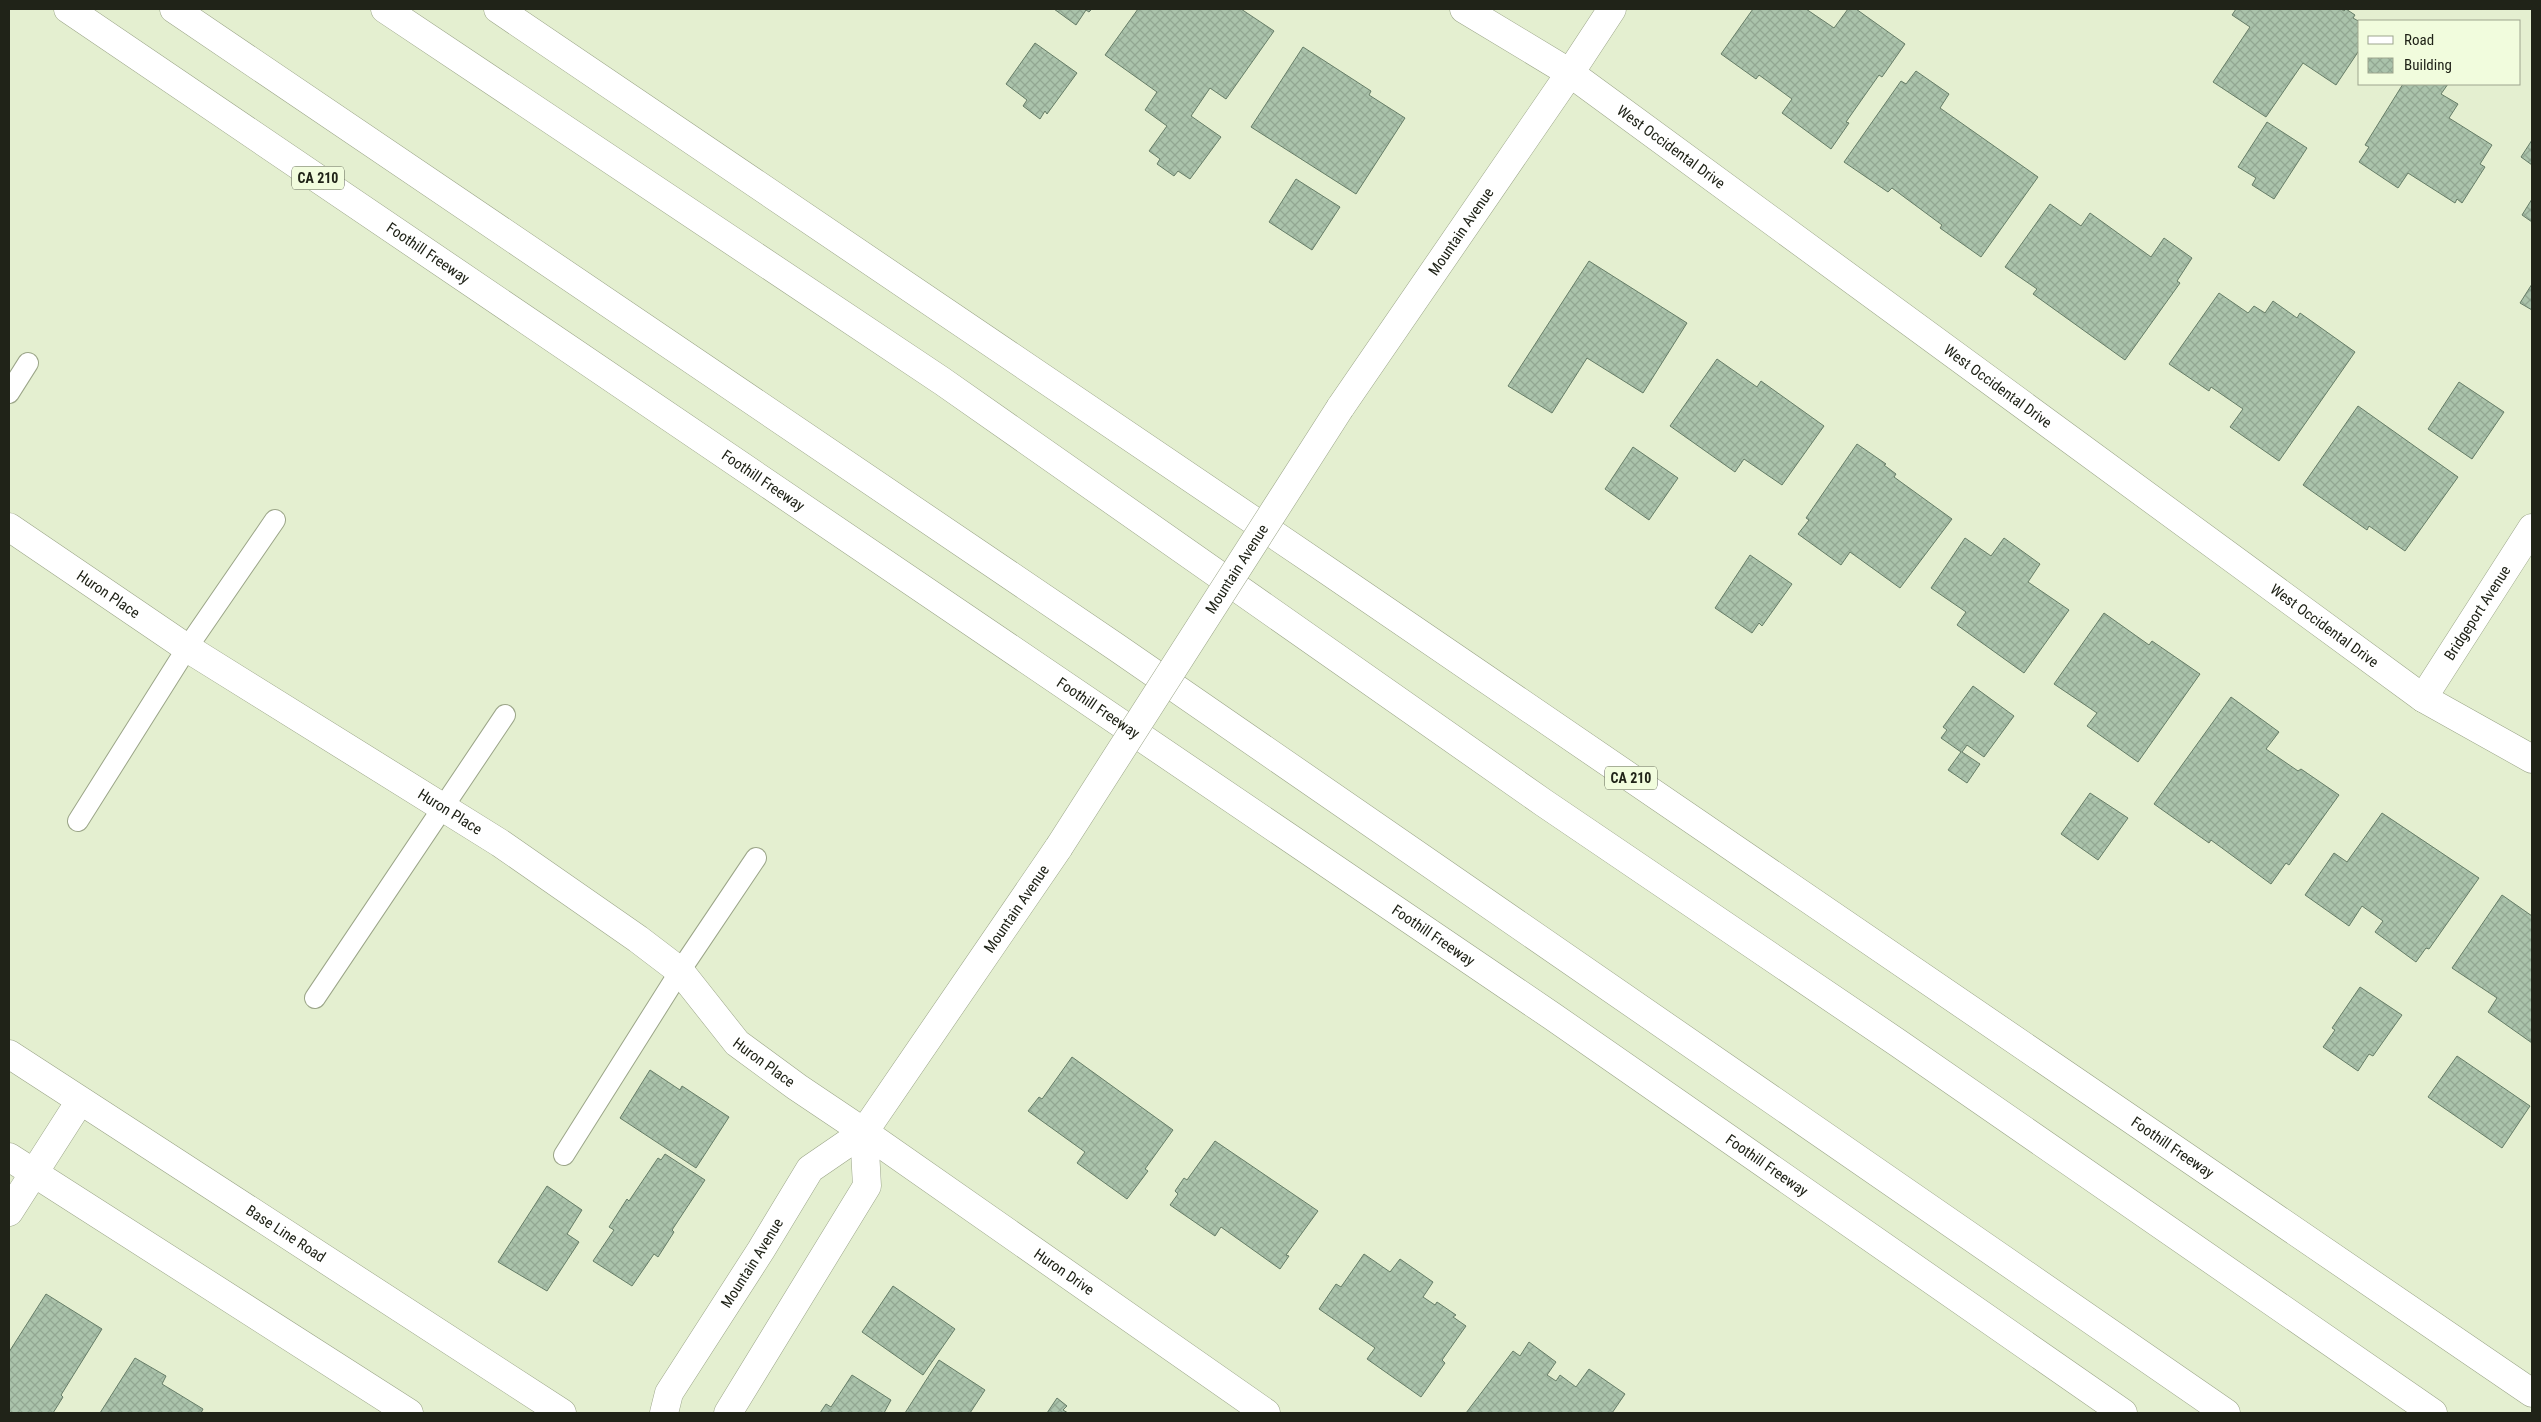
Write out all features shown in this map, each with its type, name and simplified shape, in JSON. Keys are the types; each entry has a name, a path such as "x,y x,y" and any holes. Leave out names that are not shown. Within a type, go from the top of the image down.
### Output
{"main road":[{"name":"Foothill Freeway","path":"68,9 1560,1021 2123,1413"},
{"path":"174,9 1116,647 2226,1413"},
{"path":"386,9 942,381 1544,803 1898,1043 2433,1413"},
{"name":"Foothill Freeway","path":"498,9 1320,565 2532,1393"},
{"name":"West Occidental Drive","path":"1464,9 1570,73 2423,698 2532,759"},
{"name":"Mountain Avenue","path":"664,1413 669,1393 810,1169 864,1132 1060,847 1340,408 1612,9"},
{"name":"Huron Place","path":"9,527 187,648 500,844 680,971 737,1043 797,1087 864,1132"},
{"name":"Bridgeport Avenue","path":"2423,698 2532,528"},
{"name":"Base Line Road","path":"9,1054 562,1413"},
{"path":"9,1212 80,1101"},
{"path":"728,1413 867,1186 864,1132"},
{"name":"Huron Drive","path":"864,1132 1266,1413"},
{"path":"9,1157 409,1413"}],"lane":[{"path":"9,393 28,362"},
{"path":"78,821 187,648 274,520"},
{"path":"315,998 505,715"},
{"path":"564,1155 680,971 756,858"}],"building":[{"path":"1054,9 1092,9 1089,12 1086,10 1076,25"},
{"path":"1138,9 1241,9 1274,31 1226,99 1210,88 1191,116 1221,137 1190,179 1178,171 1174,176 1157,164 1160,159 1149,151 1167,126 1145,110 1157,92 1105,55"},
{"path":"1753,9 1806,9 1834,28 1848,9 1856,9 1905,44 1882,77 1879,75 1846,122 1849,123 1831,149 1782,113 1792,99 1759,75 1756,79 1721,54"},
{"path":"2236,9 2341,9 2344,11 2346,9 2355,15 2353,18 2358,21 2358,52 2336,85 2303,63 2266,117 2213,82 2250,27 2232,15"},
{"path":"1035,43 1077,73 1047,114 1045,111 1040,119 1023,106 1027,100 1006,84"},
{"path":"1303,47 1371,91 1369,95 1405,118 1356,194 1251,127"},
{"path":"1916,71 1949,94 1940,108 2038,177 1981,257 1940,228 1942,225 1892,188 1888,192 1844,162 1901,81 1906,84"},
{"path":"2402,85 2447,85 2441,94 2458,104 2449,118 2492,145 2480,164 2485,167 2462,203 2457,199 2455,203 2408,173 2398,188 2359,162 2369,147 2365,145"},
{"path":"2267,122 2307,148 2274,199 2252,185 2256,178 2238,167"},
{"path":"2532,140 2532,165 2521,157"},
{"path":"1296,179 1340,207 1312,250 1269,222"},
{"path":"2532,199 2532,222 2522,215"},
{"path":"2050,204 2081,226 2090,213 2151,257 2164,238 2192,258 2177,281 2180,283 2125,360 2033,294 2037,289 2005,267"},
{"path":"1589,261 1687,323 1643,393 1587,358 1552,413 1508,386"},
{"path":"2532,284 2532,310 2520,303"},
{"path":"2219,293 2248,313 2254,306 2265,313 2273,301 2297,318 2300,313 2355,352 2279,461 2230,427 2243,409 2211,387 2209,391 2169,364"},
{"path":"1717,359 1757,387 1761,381 1824,426 1782,485 1744,459 1735,472 1670,426"},
{"path":"2459,382 2504,412 2472,459 2428,429"},
{"path":"2358,406 2458,477 2405,551 2369,526 2367,530 2303,485"},
{"path":"1857,444 1886,464 1884,465 1896,474 1894,477 1952,519 1900,588 1850,552 1841,565 1798,534 1809,520 1806,518"},
{"path":"1633,447 1678,478 1649,520 1605,489"},
{"path":"1965,538 1991,556 2004,538 2040,564 2028,582 2069,610 2024,673 1957,625 1966,612 1931,588"},
{"path":"1750,555 1792,584 1762,626 1759,623 1752,633 1715,608"},
{"path":"2104,613 2149,645 2152,641 2200,674 2138,762 2087,726 2097,713 2054,684"},
{"path":"1973,686 2014,716 1984,757 1967,745 1962,752 1980,764 1967,783 1948,770 1961,752 1941,738 1947,730 1943,727"},
{"path":"2231,697 2279,732 2266,749 2298,771 2301,769 2339,795 2289,865 2286,863 2271,884 2211,840 2209,843 2154,804"},
{"path":"2090,793 2128,818 2098,860 2061,834"},
{"path":"2382,813 2479,878 2429,949 2426,948 2416,962 2375,932 2383,921 2362,906 2349,926 2305,895 2334,853 2347,862"},
{"path":"2502,895 2532,916 2532,1043 2488,1012 2497,998 2452,968"},
{"path":"2360,987 2402,1015 2373,1056 2369,1054 2358,1071 2323,1047 2335,1030 2332,1028"},
{"path":"2457,1056 2530,1106 2502,1148 2428,1097"},
{"path":"1072,1057 1173,1130 1145,1169 1148,1171 1127,1199 1077,1163 1085,1152 1028,1111 1039,1097 1042,1099"},
{"path":"650,1070 680,1090 682,1086 729,1117 696,1168 620,1118"},
{"path":"1215,1141 1318,1211 1286,1255 1289,1256 1280,1269 1221,1227 1215,1236 1170,1205 1178,1194 1175,1191 1184,1178 1187,1180"},
{"path":"665,1154 705,1180 672,1230 674,1232 658,1257 654,1254 632,1286 593,1261 614,1230 609,1227 627,1199 629,1201 658,1158 661,1160"},
{"path":"547,1186 582,1210 567,1234 579,1242 547,1291 498,1262"},
{"path":"1364,1254 1390,1272 1400,1259 1433,1282 1423,1297 1435,1305 1437,1302 1456,1315 1453,1317 1466,1326 1442,1360 1445,1363 1421,1397 1367,1359 1375,1348 1319,1309 1336,1284 1341,1287"},
{"path":"893,1286 955,1329 923,1375 862,1332"},
{"path":"46,1294 102,1329 61,1395 63,1397 53,1413 9,1413 9,1352"},
{"path":"1529,1342 1556,1362 1547,1375 1556,1381 1560,1375 1576,1387 1589,1369 1625,1394 1612,1413 1466,1413 1513,1351 1520,1356"},
{"path":"135,1358 166,1376 162,1384 203,1409 201,1413 100,1413"},
{"path":"939,1360 985,1390 970,1413 905,1413"},
{"path":"852,1375 891,1400 884,1413 820,1413 826,1404 831,1407"},
{"path":"1057,1398 1067,1406 1063,1410 1068,1413 1047,1413"}]}
